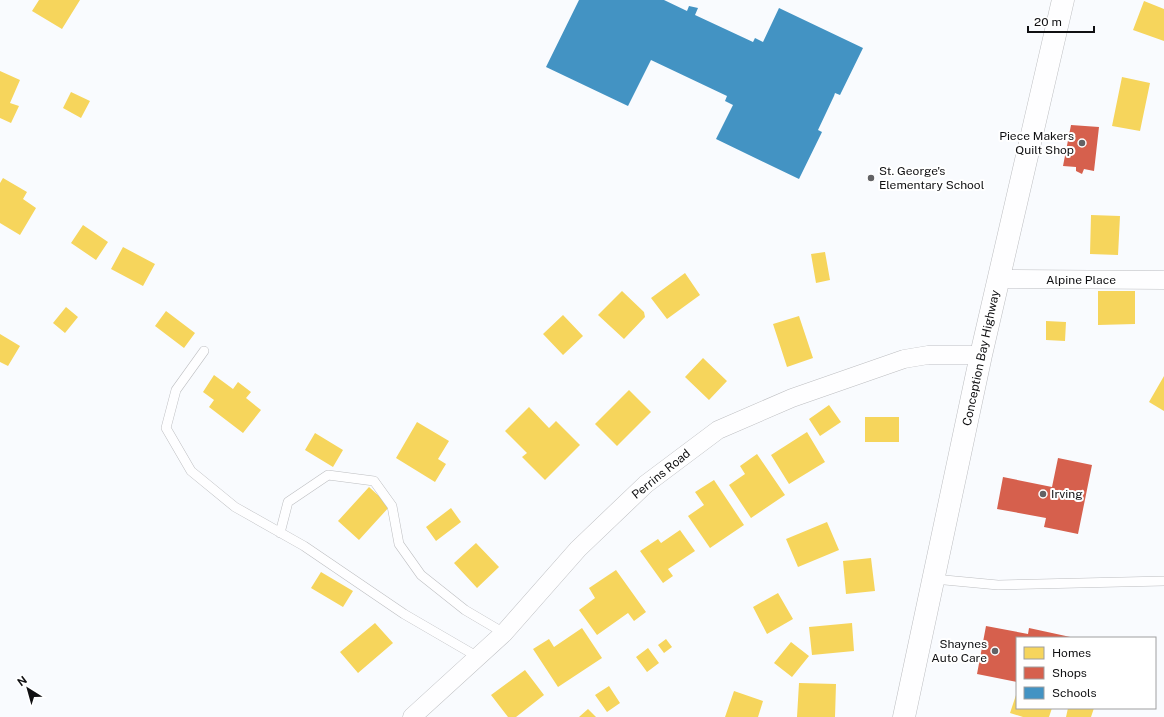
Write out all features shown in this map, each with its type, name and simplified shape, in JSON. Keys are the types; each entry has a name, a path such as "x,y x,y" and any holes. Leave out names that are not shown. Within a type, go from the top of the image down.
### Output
{"main road":[{"name":"Conception Bay Highway","path":"904,717 981,355 1063,0"}],"street":[{"name":"Alpine Place","path":"998,279 1164,280"},
{"name":"Perrins Road","path":"412,717 504,633 578,548 646,484 718,430 792,398 904,359 928,355 981,355"}],"lane":[{"path":"204,351 176,390 166,428 191,471 235,507 304,546 404,614 478,657"},
{"path":"280,533 288,502 328,475 374,482 392,506 398,544 421,575 465,610 504,633"},
{"path":"934,579 998,585 1164,581"}],"building: Homes":[{"path":"39,0 80,0 62,29 32,11"},
{"path":"1144,1 1164,9 1164,41 1133,30"},
{"path":"0,71 20,80 10,103 19,106 11,123 0,118"},
{"path":"1122,77 1150,83 1140,131 1112,126"},
{"path":"71,92 90,101 81,118 63,108"},
{"path":"3,178 27,192 23,199 36,208 20,235 0,223 0,183"},
{"path":"1091,215 1120,216 1118,255 1090,254"},
{"path":"83,225 108,242 96,260 71,243"},
{"path":"123,247 155,264 143,286 111,269"},
{"path":"825,252 830,280 816,283 811,254"},
{"path":"685,273 700,295 667,319 651,298"},
{"path":"622,291 644,312 645,317 624,339 598,315"},
{"path":"1098,291 1135,291 1135,324 1098,325"},
{"path":"66,307 78,317 65,333 53,323"},
{"path":"166,311 195,333 184,348 155,326"},
{"path":"563,315 583,336 563,355 543,334"},
{"path":"799,316 813,358 787,367 773,324"},
{"path":"1046,321 1066,322 1065,341 1046,340"},
{"path":"0,334 20,346 8,366 0,362"},
{"path":"703,358 727,381 709,400 685,377"},
{"path":"214,375 233,389 238,382 251,392 246,398 261,410 243,433 209,407 214,400 203,392"},
{"path":"1164,376 1164,411 1149,402"},
{"path":"629,390 651,412 617,446 595,424"},
{"path":"829,405 841,422 820,436 809,419"},
{"path":"529,407 549,428 556,421 580,445 545,480 522,457 527,453 505,431"},
{"path":"865,417 899,417 899,442 865,442"},
{"path":"417,422 449,441 438,459 446,464 435,482 396,458"},
{"path":"807,432 825,462 789,484 771,455"},
{"path":"315,433 343,450 333,467 305,450"},
{"path":"757,454 785,495 751,518 729,485 745,474 740,466"},
{"path":"714,480 744,525 710,548 688,516 704,505 695,492"},
{"path":"369,487 390,506 359,540 338,521"},
{"path":"451,508 461,522 436,541 426,527"},
{"path":"827,522 839,550 798,567 786,539"},
{"path":"680,530 695,551 668,569 673,576 663,583 640,551 658,539 661,543"},
{"path":"476,543 499,567 477,588 454,563"},
{"path":"871,558 875,591 846,594 843,561"},
{"path":"616,570 646,612 634,621 628,613 597,635 579,610 595,598 589,588"},
{"path":"321,572 353,591 343,607 311,588"},
{"path":"778,593 793,619 767,634 753,607"},
{"path":"375,623 393,643 358,673 340,652"},
{"path":"852,623 854,651 812,655 809,627"},
{"path":"582,628 602,658 558,687 533,649 549,639 554,647"},
{"path":"666,639 672,647 664,653 658,645"},
{"path":"791,642 809,656 792,677 774,663"},
{"path":"648,648 659,663 647,672 636,657"},
{"path":"525,670 544,695 516,717 508,717 491,695"},
{"path":"799,683 836,684 835,717 797,717"},
{"path":"609,686 620,703 607,712 595,695"},
{"path":"734,691 763,701 758,717 725,717"},
{"path":"1016,695 1016,709 1052,709 1049,717 1023,717 1010,713"},
{"path":"588,709 596,717 579,717"},
{"path":"1068,709 1094,709 1091,717 1066,717"}],"building: Shops":[{"name":"Piece Makers Quilt Shop","path":"1071,125 1099,127 1094,171 1084,169 1082,174 1076,171 1076,167 1063,166"},
{"name":"Irving","path":"1058,458 1092,465 1078,534 1044,527 1046,518 997,509 1003,477 1052,487"},
{"path":"986,626 1028,634 1029,628 1070,637 1016,637 1016,682 977,674"}],"building: Schools":[{"path":"579,0 664,0 687,11 689,6 698,8 695,15 753,42 755,38 763,42 779,8 863,48 840,95 835,93 818,130 822,132 799,179 716,139 733,105 725,101 727,96 651,60 628,106 546,67"}],"place":[{"name":"Piece Makers Quilt Shop","path":"1082,143"},
{"name":"St. George's Elementary School","path":"871,178"},
{"name":"Irving","path":"1043,494"},
{"name":"Shaynes Auto Care","path":"995,651"}]}
